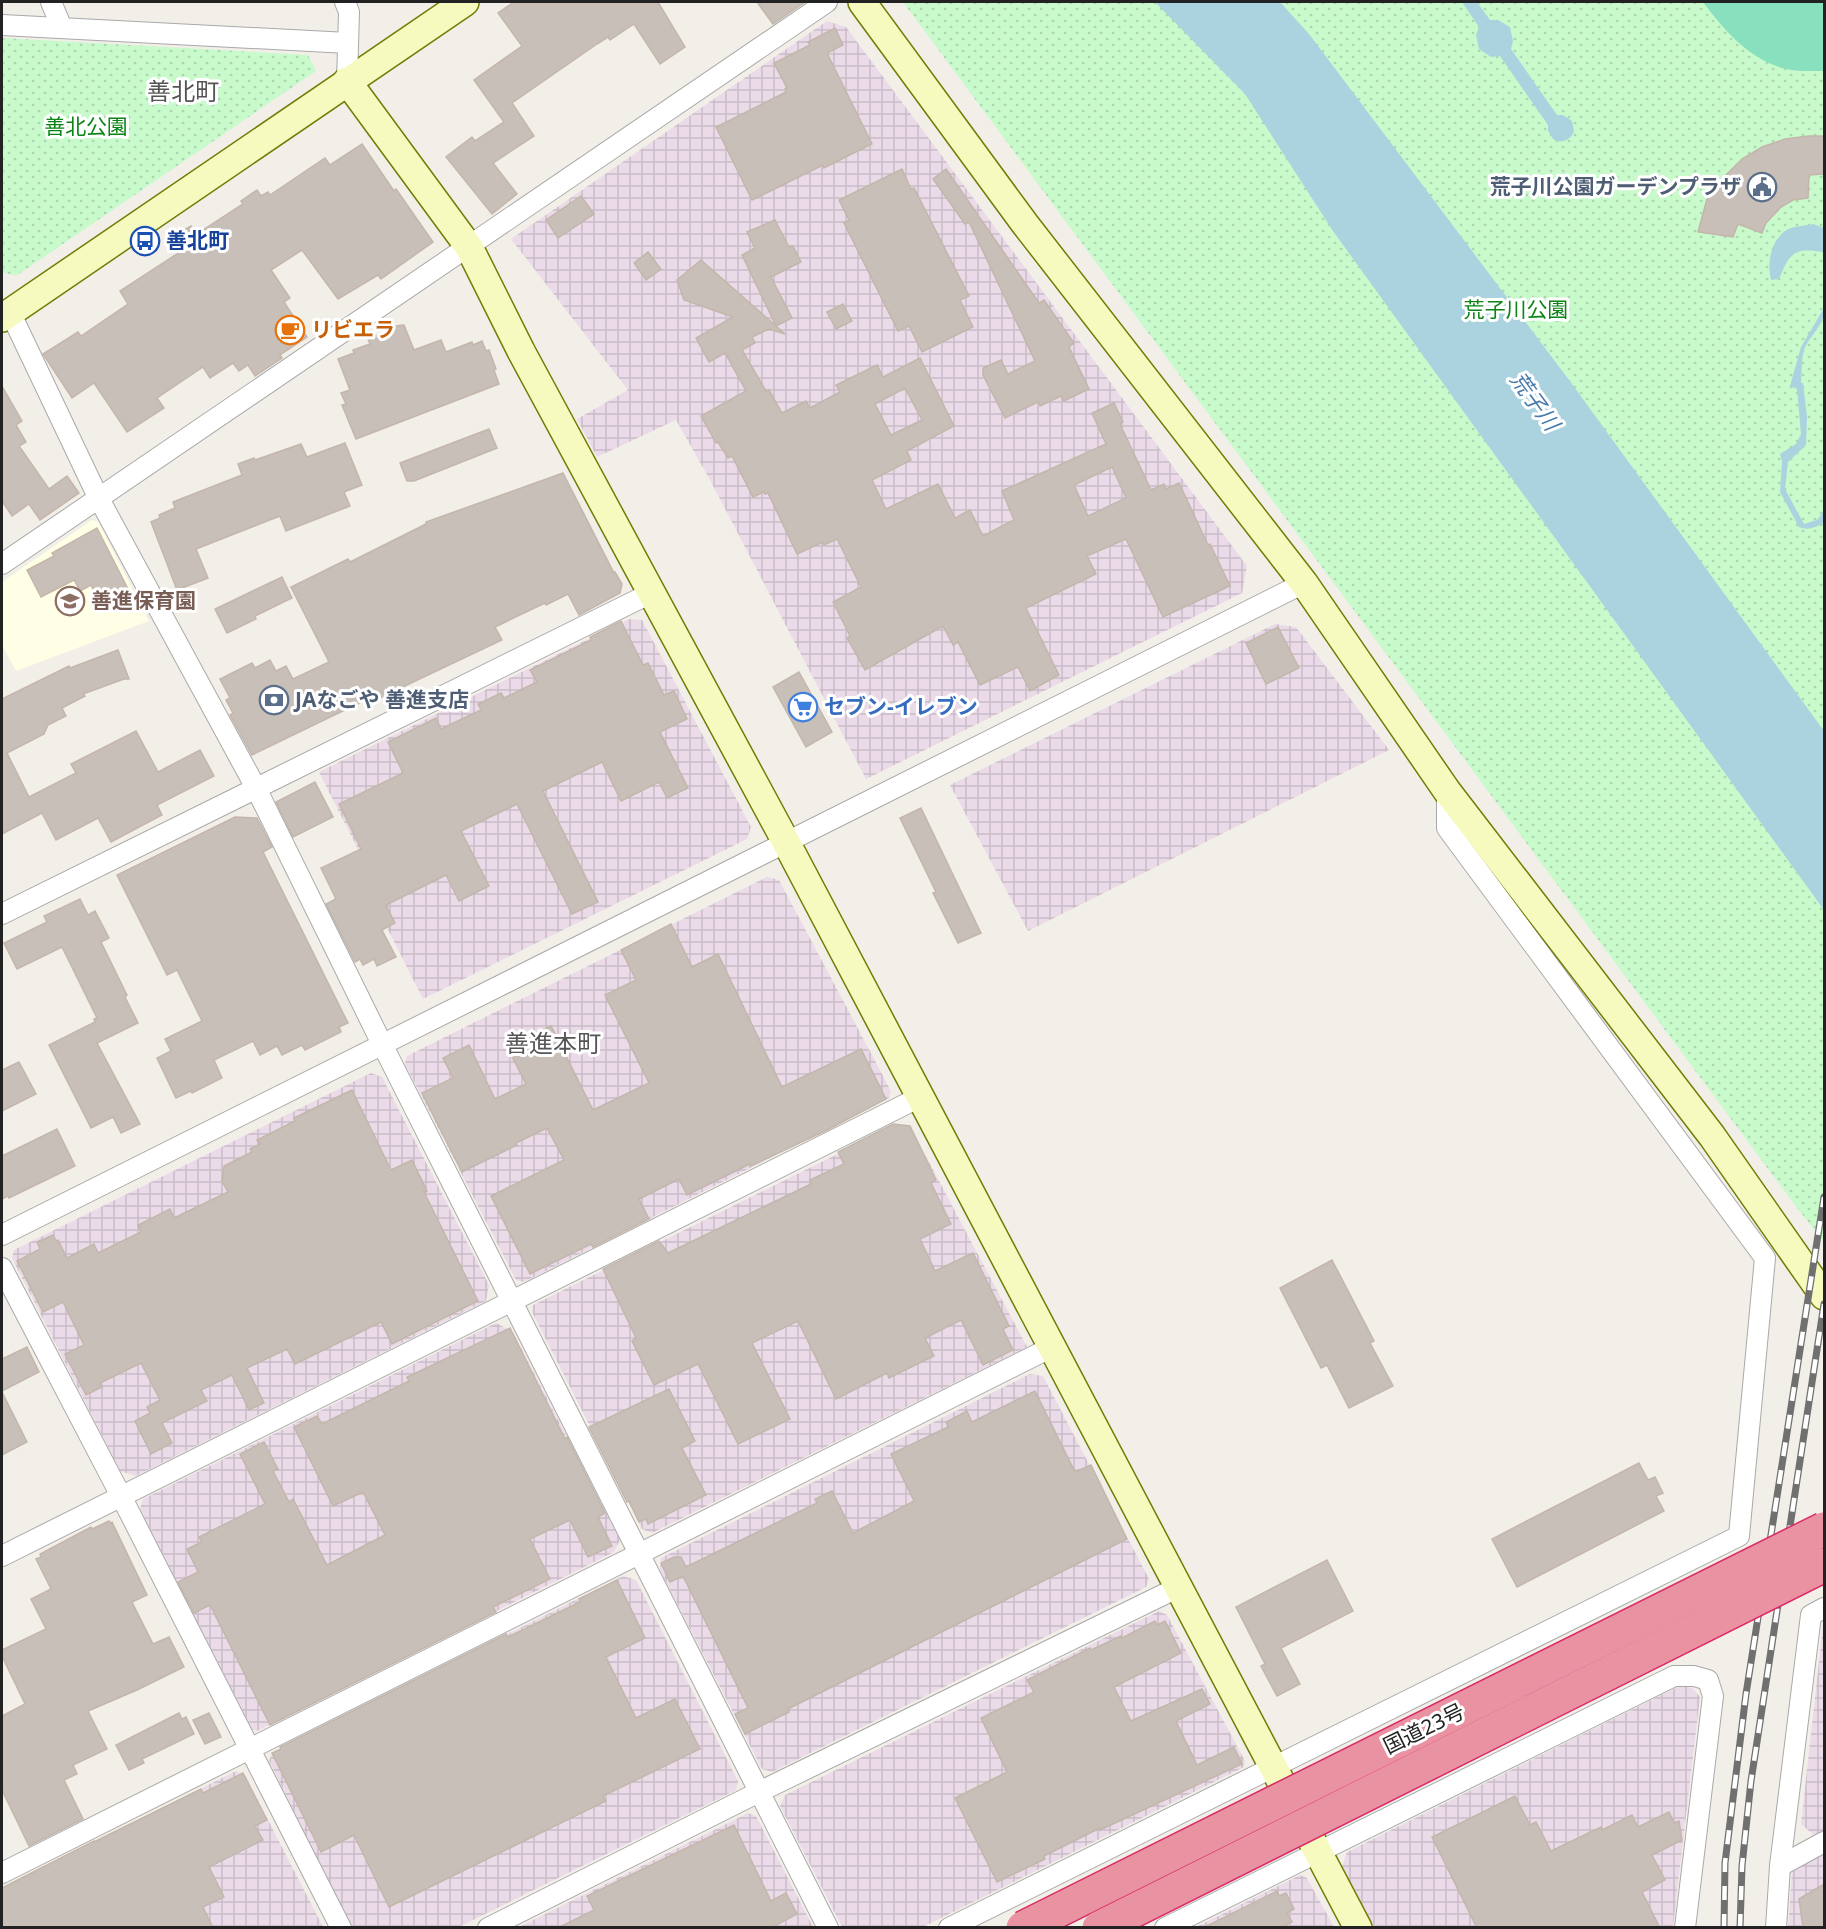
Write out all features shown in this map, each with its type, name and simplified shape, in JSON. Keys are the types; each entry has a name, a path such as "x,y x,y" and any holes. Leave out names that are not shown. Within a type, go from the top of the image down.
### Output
{"highway":[{"name":"国道23号","path":"1023,1928 1824,1529"},
{"name":"国道23号","path":"1099,1928 1824,1565"}],"street":[{"path":"51,2 63,28"},
{"path":"345,2 349,12 347,81 469,247 521,351 786,842 1358,1928"},
{"path":"465,2 4,314 98,497 256,788 382,1044 828,1928"},
{"path":"2,564 827,2"},
{"path":"862,2 1025,224 1304,583 1447,791 1712,1136 1824,1296"},
{"path":"2,25 348,43"},
{"path":"2,1234 1304,583"},
{"path":"2,914 651,593"},
{"path":"949,1928 1739,1536 1765,1258 1447,828 1447,791"},
{"path":"2,1556 920,1097"},
{"path":"2,1268 341,1928"},
{"path":"2,1873 1052,1347"},
{"path":"488,1928 759,1792 1179,1587"},
{"path":"1776,1928 1780,1866 1811,1615 1824,1608"},
{"path":"1166,1928 1317,1851 1674,1676 1694,1676 1708,1680 1713,1696 1685,1928"},
{"path":"1780,1866 1824,1842"}],"shaded area":[{"path":"827,21 846,27 1247,566 1242,593 866,779 710,480 676,420 597,457 577,419 628,390 511,239"},
{"name":"善進保育園","path":"92,520 98,522 149,621 16,671 2,645 2,582"},
{"path":"629,619 642,620 751,827 747,839 423,999 364,882 372,877 319,772"},
{"path":"1275,624 1296,627 1389,750 1028,931 950,785"},
{"path":"767,877 779,880 891,1091 889,1098 524,1282 516,1280 405,1064 407,1056"},
{"path":"371,1073 382,1077 489,1285 486,1301 136,1476 120,1471 12,1258 14,1250"},
{"path":"898,1124 910,1126 1027,1347 652,1533 642,1529 532,1312 533,1305"},
{"path":"496,1323 513,1332 620,1540 614,1552 257,1731 252,1729 140,1509 143,1499"},
{"path":"1030,1374 1043,1376 1149,1579 1146,1587 772,1772 762,1769 660,1570 661,1558"},
{"path":"623,1576 636,1580 738,1781 736,1790 459,1927 352,1928 269,1761 272,1753"},
{"path":"1159,1611 1167,1615 1245,1761 1244,1767 923,1927 842,1927 780,1806 785,1795"},
{"path":"1824,1616 1824,1832 1816,1837 1801,1824"},
{"path":"1681,1685 1692,1688 1700,1697 1673,1927 1374,1927 1342,1867 1347,1852"},
{"path":"236,1771 245,1775 323,1927 2,1928 2,1888"},
{"path":"748,1813 756,1816 813,1927 517,1928"},
{"path":"1824,1851 1824,1927 1788,1928 1792,1873 1801,1864"},
{"path":"1300,1875 1307,1878 1334,1927 1194,1928"}],"green space":[{"name":"荒子川公園","path":"903,2 1824,2 1824,1242 1797,1208"},
{"path":"1703,2 1824,2 1824,71 1787,69 1758,57 1747,50 1719,23"},
{"name":"善北公園","path":"2,38 308,55 316,71 16,276 2,272"}],"water":[{"name":"荒子川","path":"1155,2 1280,2 1309,34 1572,384 1824,731 1824,910 1333,231 1245,94"},
{"path":"1462,2 1477,2 1490,20 1498,20 1510,27 1513,41 1511,49 1557,115 1563,115 1572,121 1574,131 1569,139 1554,140 1548,131 1548,125 1500,56 1491,57 1479,49 1476,35 1479,27"},
{"path":"1813,224 1824,228 1824,252 1799,251 1786,263 1779,279 1771,280 1769,267 1776,241 1791,228"},
{"path":"1824,308 1820,325 1807,344 1802,358 1801,383 1803,383 1807,417 1806,445 1788,462 1785,489 1804,524 1817,520 1824,511 1824,523 1806,529 1799,527 1780,492 1782,461 1780,454 1796,444 1801,434 1797,389 1790,386 1801,347"}],"building":[{"path":"514,2 658,2 685,47 660,64 634,24 610,40 608,37 597,44 512,103 534,136 493,163 517,194 492,214 446,157 472,137 475,141 504,122 474,80 522,46 498,13"},
{"path":"757,2 805,2 773,24"},
{"path":"835,28 843,45 827,53 872,144 752,200 716,127 786,92 787,88 774,63 810,45 808,42"},
{"name":"荒子川公園ガーデンプラザ","path":"1824,136 1824,153 1823,174 1809,175 1808,198 1793,200 1781,207 1766,223 1762,233 1738,224 1733,237 1698,232 1707,199 1742,159 1762,147 1785,139"},
{"path":"362,144 433,242 381,279 378,275 338,299 302,250 271,270 290,298 284,302 307,337 280,355 282,358 255,376 248,365 239,371 233,363 210,378 203,367 157,398 164,408 127,432 94,383 72,398 43,354 78,332 81,336 128,304 120,291 186,248 177,234 191,226 197,234 243,204 241,201 257,190 261,196 268,192 270,195 325,158 330,165"},
{"path":"902,169 969,296 960,300 973,327 922,352 909,326 898,331 844,223 849,220 839,200"},
{"path":"946,169 1039,303 1044,300 1074,343 1069,347 1089,389 1064,401 1061,396 1040,406 1038,402 1005,418 983,375 983,368 1001,360 1008,374 1035,361 969,222 965,224 933,179"},
{"path":"581,196 594,214 558,238 546,220"},
{"path":"775,220 789,247 793,246 801,262 771,277 792,318 776,326 742,255 755,248 747,232"},
{"path":"648,252 661,269 646,280 634,263"},
{"path":"701,260 785,334 769,329 752,337 755,343 742,350 782,413 806,401 810,408 840,392 836,385 877,365 883,377 920,358 954,426 907,451 911,460 872,480 886,509 938,484 955,518 970,510 983,536 1014,520 1002,491 1106,444 1092,413 1114,403 1123,422 1120,424 1151,490 1164,484 1166,489 1179,483 1230,586 1163,617 1126,539 1087,556 1096,574 1026,608 1059,675 1030,691 1018,667 980,685 958,642 953,645 943,626 865,670 847,638 850,636 833,602 861,587 837,539 824,545 823,542 797,554 768,493 764,492 753,497 732,456 728,458 718,442 716,443 701,416 746,391 725,353 709,362 696,338 733,317 684,300 677,280","holes":["905,388 922,420 891,435 875,404","1112,467 1126,498 1088,516 1074,485"]},
{"path":"843,304 852,321 836,329 827,312"},
{"path":"404,325 414,350 441,340 446,352 472,342 473,345 482,341 486,351 489,350 499,384 356,439 342,405 346,404 341,393 350,390 338,359 370,344 368,339 388,331 386,327"},
{"path":"2,386 22,421 16,425 26,442 19,446 49,489 67,476 79,493 40,520 29,504 12,516 2,501"},
{"path":"489,429 497,448 414,481 407,481 400,463"},
{"path":"345,443 362,485 344,492 350,506 286,531 280,516 196,549 208,578 177,590 151,522 160,518 159,515 175,508 173,502 242,475 238,464 254,458 255,460 301,444 307,457"},
{"path":"563,473 614,573 622,584 620,593 579,615 568,594 546,605 545,603 495,627 502,640 365,705 364,701 252,755 230,715 233,713 226,700 230,698 220,679 252,663 255,668 270,660 276,671 286,666 293,679 329,662 291,587 348,559 350,562 426,522"},
{"path":"97,528 129,591 101,605 91,585 80,591 74,580 41,597 27,570 54,556 52,553"},
{"path":"282,577 292,598 227,633 215,609"},
{"path":"621,621 643,665 648,663 664,695 674,691 687,719 660,732 688,788 667,798 659,782 621,801 602,762 543,791 598,902 572,914 517,804 461,831 489,886 459,901 446,875 386,905 395,923 382,930 396,957 377,966 374,959 363,965 360,959 355,962 326,904 336,899 321,868 361,849 339,804 403,773 388,742 436,718 441,729 481,710 478,704 501,693 504,698 537,682 530,670 591,640 590,637"},
{"path":"1278,627 1299,668 1266,684 1246,643"},
{"path":"118,650 129,679 83,694 85,696 62,708 66,716 48,725 44,734 7,753 29,797 76,773 71,764 136,731 158,772 200,750 214,776 157,805 162,815 111,842 98,818 56,840 42,813 2,834 2,699 69,666 70,668"},
{"path":"799,672 832,732 806,747 773,687"},
{"path":"315,782 333,817 293,837 276,802"},
{"path":"921,808 981,933 958,943 900,818"},
{"path":"235,817 257,818 272,847 263,852 348,1023 339,1027 341,1032 305,1050 302,1045 282,1055 277,1046 260,1055 253,1041 214,1060 222,1078 176,1098 157,1058 171,1051 165,1039 202,1021 177,970 167,975 117,875"},
{"path":"80,899 88,915 95,911 109,938 101,942 138,1023 97,1043 140,1124 121,1133 113,1117 91,1128 49,1045 95,1022 94,1019 97,1018 62,947 17,969 4,943 47,922 44,916"},
{"path":"671,924 692,967 718,954 782,1087 861,1049 886,1099 827,1130 687,1195 679,1179 639,1199 649,1219 593,1247 591,1244 530,1274 491,1196 564,1160 547,1128 462,1172 422,1093 453,1078 443,1058 469,1045 495,1099 526,1084 507,1047 551,1026 593,1110 649,1083 605,995 636,980 621,950"},
{"path":"19,1062 36,1094 2,1111 2,1070"},
{"path":"352,1090 391,1170 412,1160 427,1191 424,1192 478,1301 392,1344 381,1322 295,1364 287,1349 247,1368 264,1403 249,1410 232,1375 201,1390 207,1401 162,1423 172,1443 151,1454 135,1421 150,1413 147,1407 160,1400 141,1363 100,1383 102,1387 86,1395 65,1354 84,1345 63,1302 43,1312 17,1261 40,1249 37,1242 53,1235 67,1258 94,1244 98,1253 141,1232 138,1225 170,1209 174,1218 228,1192 222,1181 224,1166 252,1152 250,1149 260,1144 257,1140 295,1121 294,1118"},
{"path":"893,1124 910,1126 936,1180 931,1183 951,1224 920,1239 935,1271 973,1253 1009,1326 1003,1329 1013,1350 983,1365 961,1320 925,1338 934,1356 889,1378 887,1373 836,1399 798,1321 752,1343 790,1419 738,1444 698,1364 654,1385 632,1341 636,1338 603,1269 659,1241 668,1253 811,1184 810,1180 844,1164 838,1152"},
{"path":"57,1129 75,1166 9,1198 8,1196 2,1199 2,1156"},
{"path":"1332,1260 1374,1341 1370,1343 1393,1386 1349,1408 1327,1365 1321,1368 1280,1288"},
{"path":"510,1328 605,1513 598,1517 612,1546 588,1557 570,1520 530,1539 550,1579 493,1607 496,1612 270,1725 210,1605 194,1613 178,1582 198,1572 187,1549 202,1542 199,1537 265,1504 240,1454 264,1442 278,1469 273,1471 289,1502 293,1499 327,1565 385,1535 363,1492 333,1506 294,1427 317,1416 322,1424 409,1381 407,1377"},
{"path":"27,1347 39,1372 2,1391 2,1359"},
{"path":"669,1389 695,1441 682,1448 706,1495 648,1524 646,1519 639,1522 589,1427"},
{"path":"1035,1391 1075,1472 1091,1465 1127,1539 788,1709 789,1712 745,1734 735,1714 748,1708 683,1576 670,1582 661,1563 674,1557 681,1557 686,1567 817,1503 815,1499 832,1491 853,1533 914,1501 891,1454 948,1427 946,1422 967,1411 972,1422"},
{"path":"2,1392 27,1442 2,1455"},
{"path":"1639,1463 1648,1480 1655,1477 1663,1493 1656,1496 1664,1511 1517,1587 1492,1539"},
{"path":"109,1521 112,1522 147,1595 132,1602 153,1644 169,1637 184,1667 88,1711 107,1749 73,1765 77,1774 64,1780 83,1819 29,1846 2,1790 2,1716 25,1704 2,1656 2,1650 46,1629 31,1599 51,1589 36,1559 41,1557 40,1554 91,1527 92,1529"},
{"path":"1327,1560 1353,1611 1281,1648 1300,1684 1277,1696 1261,1666 1265,1664 1236,1607"},
{"path":"617,1580 645,1638 606,1657 636,1718 675,1699 700,1749 603,1796 606,1801 389,1907 354,1835 321,1852 272,1753 506,1634 508,1637 580,1602 579,1599"},
{"path":"1155,1621 1157,1625 1165,1621 1181,1653 1114,1687 1131,1721 1202,1689 1210,1704 1176,1721 1197,1765 1234,1747 1242,1764 1100,1830 1100,1828 1044,1856 1045,1859 997,1882 955,1798 1007,1772 981,1718 1034,1692 1027,1680 1090,1648 1091,1650 1121,1636 1122,1638"},
{"path":"179,1713 182,1719 186,1717 194,1734 142,1759 144,1763 129,1770 116,1745"},
{"path":"209,1713 221,1737 205,1744 193,1720"},
{"path":"243,1773 267,1820 255,1826 263,1840 209,1867 224,1897 203,1907 213,1928 2,1928 2,1888 201,1789 203,1793"},
{"path":"1515,1796 1530,1825 1536,1822 1551,1851 1632,1815 1638,1827 1669,1812 1674,1823 1679,1821 1682,1840 1652,1855 1665,1880 1642,1892 1660,1928 1477,1928 1432,1837"},
{"path":"734,1825 771,1901 786,1893 797,1914 771,1928 558,1928 594,1910 587,1896"},
{"path":"1824,1884 1824,1928 1803,1928 1799,1899"},
{"path":"1277,1891 1279,1896 1286,1893 1294,1909 1287,1913 1292,1922 1280,1928 1203,1928"}],"railway":[{"path":"1724,1928 1725,1863 1746,1694 1824,1197"},
{"path":"1740,1928 1742,1866 1751,1781 1824,1304"}],"place":[{"name":"荒子川公園ガーデンプラザ","path":"1762,187"},
{"name":"善北町","path":"145,241"},
{"name":"リビエラ","path":"290,330"},
{"name":"善進保育園","path":"70,601"},
{"name":"JAなごや 善進支店","path":"274,700"},
{"name":"セブン-イレブン","path":"803,707"}],"district":[{"name":"善北町","path":"183,92"},
{"name":"善進本町","path":"553,1044"}]}
